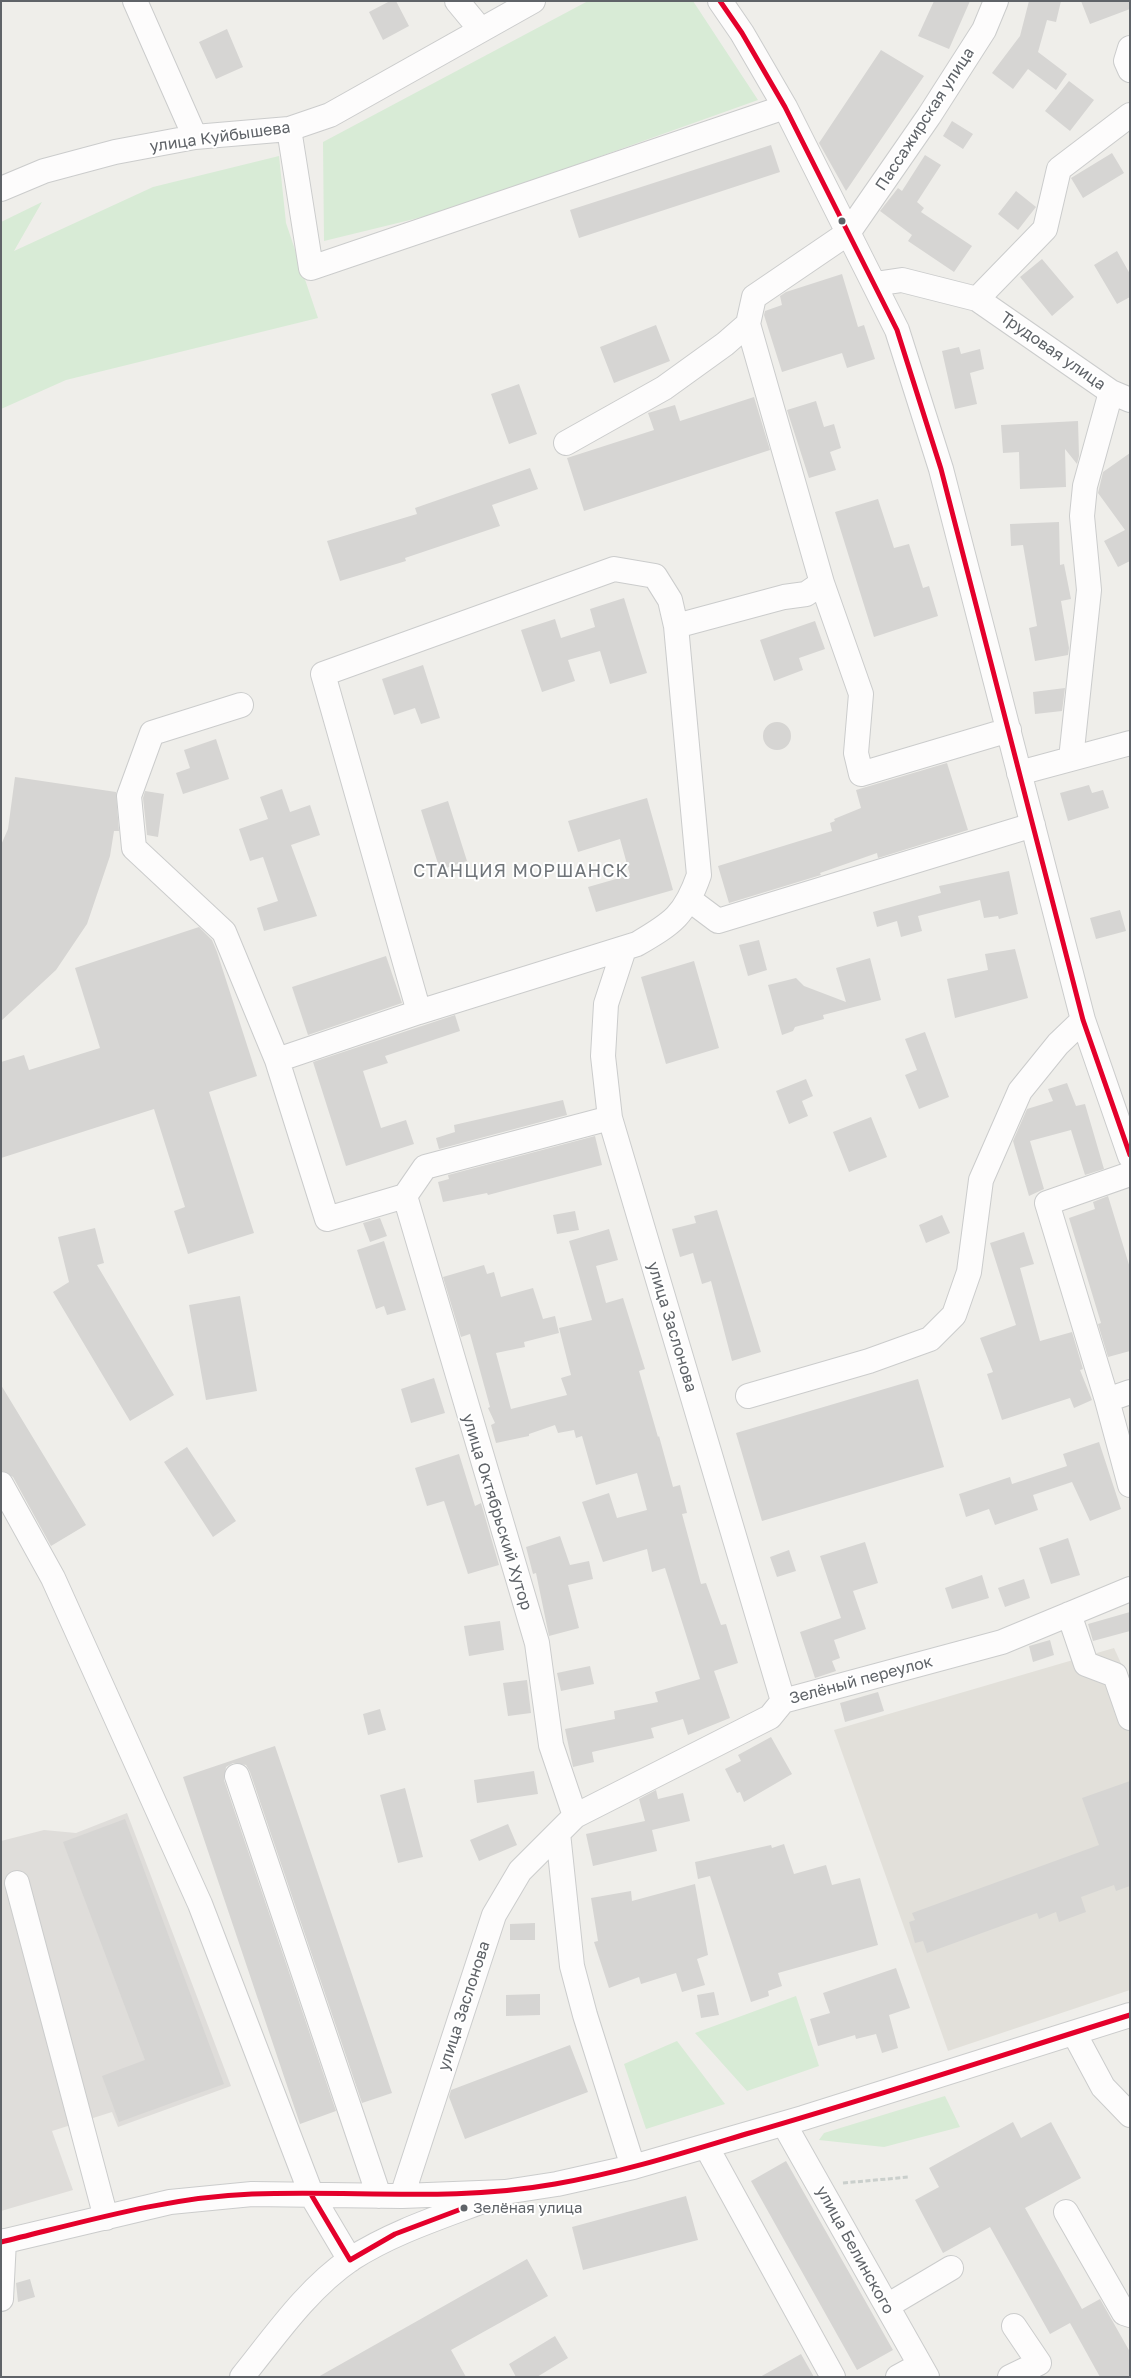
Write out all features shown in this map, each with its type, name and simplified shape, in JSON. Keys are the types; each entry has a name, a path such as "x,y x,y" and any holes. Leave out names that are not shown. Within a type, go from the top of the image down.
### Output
{"street":[{"path":"135,1 195,137"},
{"path":"457,1 481,30"},
{"name":"улица Куйбышева","path":"1,189 44,171 115,152 195,137 289,129 330,115 533,1"},
{"path":"720,1 742,33 785,107 874,284 896,330 923,405 942,469 1083,1020 1130,1156"},
{"name":"Пассажирская улица","path":"848,233 929,116 984,30 996,1"},
{"path":"1130,48 1126,61 1130,70"},
{"path":"289,129 310,268 785,107"},
{"path":"874,284 902,280 978,299 1046,229 1059,169 1130,115"},
{"path":"848,233 754,297 748,324 822,583 861,694 856,753 861,774 1009,730"},
{"name":"Трудовая улица","path":"978,299 1120,396"},
{"path":"566,443 664,388 698,365 748,324"},
{"path":"1071,759 1089,590 1082,516 1084,486 1120,396"},
{"path":"277,1060 419,1012 624,949 670,925 690,900 699,875 676,626 670,600 655,576 614,569 323,674 419,1012"},
{"path":"676,626 784,597 806,594 822,583"},
{"path":"241,705 152,733 129,796 134,848 224,932 277,1060 327,1219 406,1203 425,1167 610,1118"},
{"path":"1019,773 1130,743"},
{"path":"690,900 718,921 1033,825"},
{"name":"улица Заслонова","path":"624,949 606,1004 603,1056 610,1118 783,1701"},
{"path":"748,1396 869,1360 930,1339 954,1316 970,1272 980,1180 1020,1091 1058,1044 1083,1020"},
{"path":"1130,1174 1047,1202 1130,1485"},
{"name":"улица Октябрьский Хутор","path":"406,1203 537,1643 551,1745 575,1816"},
{"path":"1106,1400 1130,1392"},
{"path":"1,1484 53,1578 200,1904 312,2196 350,2260"},
{"name":"Зелёный переулок","path":"558,1833 575,1816 770,1716 783,1701 1002,1642 1130,1589"},
{"path":"1069,1614 1086,1664 1114,1676 1130,1718"},
{"path":"237,1776 379,2196"},
{"path":"558,1833 572,1966 585,2015 633,2167"},
{"name":"улица Заслонова","path":"402,2196 494,1915 520,1871 558,1833"},
{"path":"17,1883 106,2218"},
{"path":"1,2299 3,2241 170,2202 252,2194 402,2196 506,2192 557,2184 633,2167 784,2124 1130,2015"},
{"path":"1074,2033 1102,2087 1130,2115"},
{"name":"улица Белинского","path":"784,2124 923,2371"},
{"path":"706,2146 833,2377"},
{"path":"242,2377 303,2302 350,2260 395,2234 506,2192"},
{"path":"1066,2212 1124,2313 1130,2315"},
{"path":"886,2306 951,2268"},
{"path":"1010,2377 1038,2363 1014,2326"},
{"path":"898,2377 923,2371"}],"path":[{"path":"818,2185 910,2177"}],"shaded area":[{"path":"1114,1648 1130,1683 1130,1990 948,2051 834,1730"},
{"path":"127,1813 231,2086 118,2127 112,2112 52,2131 73,2190 1,2211 1,1841 44,1830 76,1833"}],"green space":[{"path":"588,1 693,1 758,100 447,211 324,241 323,142"},
{"path":"279,156 286,223 318,318 66,380 1,409 1,222 42,202 14,251 153,187"},
{"path":"796,1996 819,2066 747,2091 695,2033"},
{"path":"677,2041 725,2104 646,2129 624,2064"},
{"path":"945,2096 960,2127 884,2147 819,2140 824,2133"}],"building":[{"path":"390,1 396,1 409,26 383,40 369,12"},
{"path":"934,1 970,1 949,49 918,36"},
{"path":"1029,1 1061,1 1056,22 1047,20 1038,52 1067,74 1056,90 1028,69 1013,89 992,73 1020,36"},
{"path":"1081,1 1130,1 1130,9 1090,24"},
{"path":"227,29 243,67 216,79 199,42"},
{"path":"881,50 924,76 846,191 819,143"},
{"path":"1069,81 1094,100 1070,131 1045,111"},
{"path":"952,121 973,134 963,149 943,136"},
{"path":"771,145 780,172 579,238 570,210"},
{"path":"1112,153 1124,173 1083,198 1071,178"},
{"path":"925,155 941,165 917,202 924,208 921,212 972,246 954,272 908,241 912,235 880,211 898,188 902,191"},
{"path":"1016,191 1036,207 1018,230 998,214"},
{"path":"1117,251 1130,274 1130,297 1117,304 1094,265"},
{"path":"1042,259 1074,297 1052,316 1020,277"},
{"path":"842,274 858,327 864,325 875,359 847,368 842,353 782,372 764,315 765,311 782,305 780,296 786,292"},
{"path":"656,325 670,361 614,383 600,347"},
{"path":"959,347 961,354 980,349 984,369 970,373 977,404 955,409 942,351"},
{"path":"519,384 537,434 509,444 491,394"},
{"path":"754,397 770,450 584,511 567,458 654,430 648,413 675,405 680,421"},
{"path":"816,401 824,427 834,424 841,448 830,452 836,470 809,478 787,410"},
{"path":"1078,421 1079,456 1077,464 1065,449 1066,487 1020,489 1019,452 1003,453 1001,425"},
{"path":"1130,453 1130,561 1118,567 1104,541 1125,530 1098,493 1103,472"},
{"path":"530,468 538,489 492,505 500,526 405,558 406,561 340,581 327,541 417,514 415,508"},
{"path":"878,499 894,548 909,544 923,588 929,586 938,616 874,637 835,512"},
{"path":"1059,522 1060,565 1064,564 1071,599 1061,601 1069,648 1068,655 1035,661 1029,628 1037,626 1023,545 1011,546 1010,524"},
{"path":"624,598 647,673 610,684 600,651 568,660 575,681 542,692 521,630 555,619 561,638 595,627 590,609"},
{"path":"815,621 825,649 799,658 803,670 774,681 760,640"},
{"path":"423,665 440,718 421,724 415,708 394,715 382,679"},
{"path":"1065,688 1062,711 1035,714 1033,692"},
{"path":"777,722 787,726 791,736 787,746 777,750 767,746 763,736 767,726"},
{"path":"216,739 229,779 183,794 176,773 190,768 184,750"},
{"path":"947,763 968,830 878,858 877,853 820,873 821,875 729,903 718,866 832,831 830,823 835,821 834,819 861,808 856,790"},
{"path":"15,777 116,792 119,831 114,831 110,856 87,924 56,970 1,1021 1,845 8,829"},
{"path":"1089,785 1092,793 1103,790 1109,808 1068,821 1060,793"},
{"path":"282,789 290,812 310,805 320,835 291,845 317,916 264,931 257,908 278,901 263,857 250,861 239,829 268,819 260,797"},
{"path":"145,791 164,794 158,837 147,835 143,798"},
{"path":"647,798 673,890 596,912 588,887 630,875 620,839 578,852 568,821"},
{"path":"448,801 467,861 440,870 421,810"},
{"path":"1009,871 1018,914 999,919 998,916 984,918 980,900 918,916 922,931 901,937 897,921 877,927 873,912 941,893 939,886"},
{"path":"1120,910 1126,931 1096,939 1090,918"},
{"path":"199,927 212,940 217,952 257,1076 209,1092 254,1233 188,1254 174,1211 185,1207 154,1109 1,1158 1,1062 24,1055 29,1070 100,1048 75,968"},
{"path":"759,940 767,970 748,976 739,945"},
{"path":"1015,949 1028,998 955,1018 947,979 988,970 985,954"},
{"path":"386,956 402,1003 308,1035 292,987"},
{"path":"870,958 881,1000 823,1015 824,1019 795,1027 793,1031 782,1035 768,985 796,978 804,986 846,1002 836,968"},
{"path":"694,961 719,1048 666,1064 641,977"},
{"path":"455,1015 460,1031 385,1056 388,1063 363,1071 381,1128 406,1120 414,1144 346,1166 313,1062"},
{"path":"925,1032 949,1097 919,1109 905,1075 917,1070 905,1039"},
{"path":"806,1079 813,1096 802,1101 808,1116 789,1124 776,1091"},
{"path":"1067,1083 1076,1106 1085,1104 1104,1169 1085,1175 1071,1130 1030,1141 1044,1189 1029,1196 1013,1141 1027,1109 1053,1101 1048,1089"},
{"path":"563,1100 567,1115 439,1149 436,1138 455,1132 454,1125"},
{"path":"871,1117 887,1157 849,1172 833,1132"},
{"path":"595,1136 602,1165 488,1195 487,1193 443,1202 438,1182 449,1179 448,1175"},
{"path":"1108,1196 1130,1268 1130,1351 1108,1357 1098,1324 1101,1323 1069,1218 1095,1209 1093,1202"},
{"path":"717,1210 761,1352 732,1361 711,1281 702,1284 693,1253 680,1257 672,1229 696,1223 694,1216"},
{"path":"575,1211 579,1230 557,1234 553,1215"},
{"path":"942,1215 950,1233 926,1243 919,1225"},
{"path":"380,1218 387,1236 370,1242 363,1223"},
{"path":"95,1228 104,1263 97,1265 174,1395 130,1421 53,1292 69,1282 58,1237"},
{"path":"609,1229 618,1260 596,1266 606,1303 623,1298 645,1369 639,1371 673,1487 680,1485 687,1513 682,1514 701,1584 706,1583 721,1625 726,1624 738,1663 714,1671 730,1718 688,1735 683,1719 651,1728 654,1738 592,1752 594,1762 573,1767 565,1729 615,1719 614,1711 658,1702 655,1692 700,1679 665,1568 652,1572 647,1549 603,1562 582,1502 609,1493 617,1518 647,1510 637,1473 596,1485 582,1436 576,1438 574,1430 558,1433 555,1425 529,1434 529,1436 496,1443 491,1425 495,1423 488,1408 490,1407 470,1334 461,1337 443,1277 484,1265 487,1274 494,1272 501,1297 533,1288 543,1319 555,1316 559,1333 524,1342 525,1347 496,1353 511,1409 567,1395 561,1378 571,1375 559,1328 592,1320 569,1241"},
{"path":"1024,1232 1034,1264 1020,1268 1040,1341 1072,1332 1083,1369 1080,1370 1092,1400 1074,1408 1070,1398 1002,1420 987,1374 993,1372 980,1338 1016,1325 990,1243"},
{"path":"384,1241 406,1310 387,1315 384,1306 376,1309 357,1250"},
{"path":"240,1296 257,1391 206,1400 189,1305"},
{"path":"434,1378 445,1413 411,1423 401,1389"},
{"path":"918,1379 944,1467 762,1521 736,1433"},
{"path":"1,1385 86,1525 51,1546 13,1477 1,1470"},
{"path":"1099,1442 1121,1509 1090,1521 1072,1482 1033,1495 1038,1510 995,1525 989,1509 966,1517 959,1494 1010,1477 1012,1484 1067,1466 1063,1454"},
{"path":"187,1447 236,1521 213,1537 164,1462"},
{"path":"459,1454 475,1506 481,1503 499,1565 468,1574 444,1501 427,1506 415,1468"},
{"path":"560,1536 570,1565 589,1561 593,1579 568,1585 579,1628 549,1636 536,1573 533,1574 526,1547"},
{"path":"1068,1538 1080,1575 1051,1584 1039,1548"},
{"path":"865,1542 878,1583 853,1591 866,1629 834,1640 840,1658 832,1661 836,1671 815,1678 800,1632 841,1618 820,1556"},
{"path":"789,1550 796,1571 777,1577 770,1557"},
{"path":"982,1575 989,1598 952,1609 945,1588"},
{"path":"1024,1579 1030,1598 1005,1607 998,1588"},
{"path":"1130,1612 1130,1631 1093,1641 1088,1624"},
{"path":"500,1621 504,1650 469,1656 464,1626"},
{"path":"1050,1640 1054,1655 1033,1662 1029,1646"},
{"path":"590,1666 594,1684 561,1691 557,1673"},
{"path":"527,1680 531,1713 508,1716 503,1683"},
{"path":"878,1692 884,1711 845,1722 840,1703"},
{"path":"380,1709 386,1730 368,1735 363,1714"},
{"path":"771,1737 792,1774 744,1802 740,1792 737,1793 725,1769 741,1761 738,1755"},
{"path":"275,1746 392,2093 362,2103 250,1772 246,1765 233,1763 226,1767 224,1780 336,2111 300,2124 183,1777"},
{"path":"534,1771 538,1794 477,1803 474,1780"},
{"path":"1130,1781 1130,1886 1116,1891 1114,1885 1081,1897 1086,1912 1059,1922 1056,1912 1039,1919 1037,1913 927,1953 923,1941 915,1943 909,1922 915,1920 912,1913 1099,1845 1082,1798"},
{"path":"405,1788 423,1857 398,1863 380,1795"},
{"path":"656,1790 658,1799 683,1793 690,1821 652,1830 657,1851 593,1866 586,1834 645,1821 639,1799"},
{"path":"125,1819 224,2084 119,2122 102,2076 145,2060 63,1842"},
{"path":"508,1824 517,1845 479,1861 470,1840"},
{"path":"784,1844 794,1874 826,1865 832,1885 860,1878 878,1945 778,1973 782,1986 768,1991 769,1996 751,2002 710,1876 698,1879 695,1862 771,1845 772,1848"},
{"path":"695,1884 708,1955 697,1959 705,1985 682,1992 676,1973 641,1984 639,1977 609,1988 594,1942 598,1941 591,1898 631,1891 632,1901"},
{"path":"535,1923 535,1940 510,1940 510,1924"},
{"path":"896,1968 910,2008 889,2015 898,2048 882,2053 876,2034 856,2039 855,2035 818,2046 810,2019 830,2013 823,1993"},
{"path":"714,1992 719,2015 701,2018 697,1995"},
{"path":"540,1994 540,2015 506,2016 506,1995"},
{"path":"570,2045 588,2092 465,2139 449,2097 451,2090"},
{"path":"1013,2122 1021,2138 1051,2122 1081,2178 1025,2208 1082,2309 1100,2299 1130,2352 1130,2377 1100,2377 1070,2323 1050,2334 990,2227 943,2253 915,2200 939,2187 929,2168"},
{"path":"786,2161 893,2350 857,2370 751,2181"},
{"path":"686,2196 698,2240 583,2270 572,2227"},
{"path":"527,2259 548,2296 451,2350 466,2377 318,2377"},
{"path":"30,2279 35,2297 18,2302 16,2283"},
{"path":"555,2336 568,2358 537,2377 516,2377 509,2364"},
{"path":"801,2354 814,2377 760,2377"}],"transit line":[{"path":"720,1 742,33 785,107 897,330 941,469 1083,1020 1130,1155"},
{"path":"1,2242 157,2205 220,2196 290,2193 479,2193 555,2184 651,2162 794,2120 1130,2015"},
{"path":"312,2196 350,2260 395,2234 464,2208"}],"place":[{"name":"Зелёная улица","path":"464,2208"}],"district":[{"name":"СТАНЦИЯ МОРШАНСК","path":"521,871"}]}
